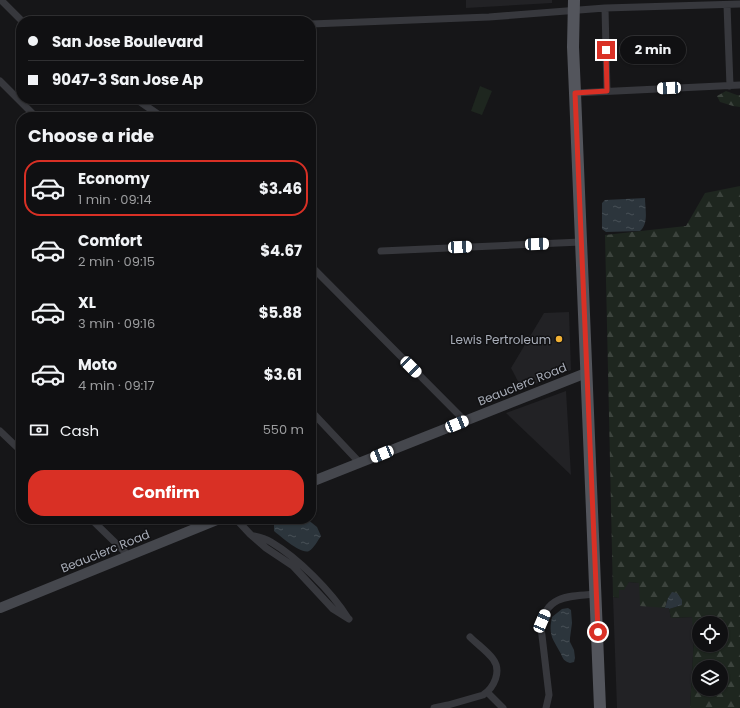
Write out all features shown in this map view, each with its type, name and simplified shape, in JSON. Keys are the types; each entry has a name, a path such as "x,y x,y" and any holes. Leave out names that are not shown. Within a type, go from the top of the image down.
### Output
{"main road":[{"path":"574,6 575,93 600,708"}],"street":[{"path":"2,0 17,16"},
{"path":"316,24 438,20 574,6 605,8 740,4"},
{"path":"727,5 730,86"},
{"path":"605,8 607,91"},
{"path":"0,81 16,97"},
{"path":"575,93 740,85"},
{"path":"23,104 31,112"},
{"path":"143,104 155,112"},
{"path":"381,251 581,242"},
{"path":"316,271 465,421"},
{"name":"Beauclerc Road","path":"316,480 586,373"},
{"path":"316,416 360,463"},
{"path":"0,431 16,446"},
{"path":"96,524 129,556"},
{"name":"Beauclerc Road","path":"0,608 207,524"},
{"path":"241,524 250,534 266,548 293,566 333,609 349,619 340,604 296,560 270,541 250,534"},
{"path":"303,578 309,573"},
{"path":"546,708 549,695 541,627 546,611 554,603 568,596 596,594"},
{"path":"434,708 478,697 488,692 495,681 497,674 494,660 470,637"},
{"path":"488,692 502,708"}],"shaded area":[{"path":"466,0 552,0 552,3 466,8"},
{"path":"569,312 571,370 522,389 511,368 544,313"},
{"path":"566,391 571,475 506,413"},
{"path":"629,582 639,583 665,608 669,608 671,618 692,617 693,652 690,708 617,708 613,597 619,598 619,590"}],"green space":[{"path":"480,86 492,91 482,115 471,111"},
{"path":"726,91 740,95 740,107 720,102 717,96"},
{"path":"740,186 740,708 690,708 692,673 692,696 728,696 728,660 693,660 693,652 728,652 728,616 692,616 671,618 669,609 682,605 668,598 665,608 640,606 639,583 629,582 624,590 619,590 619,598 613,597 605,235 686,226 705,193"}],"water":[{"path":"645,198 646,220 640,231 606,232 602,229 602,203 605,200"},
{"path":"313,524 317,527 321,536 311,550 301,550 274,531 274,525"},
{"path":"672,592 677,593 682,600 682,605 669,609 665,608 668,598"},
{"path":"568,608 571,610 572,623 570,642 574,650 575,658 574,662 570,663 565,661 562,657 551,633 552,617 562,609"}],"place":[{"name":"Lewis Pertroleum","path":"559,339"}],"route":[{"path":"598,632 584,336 575,93 607,91 606,50"}]}
